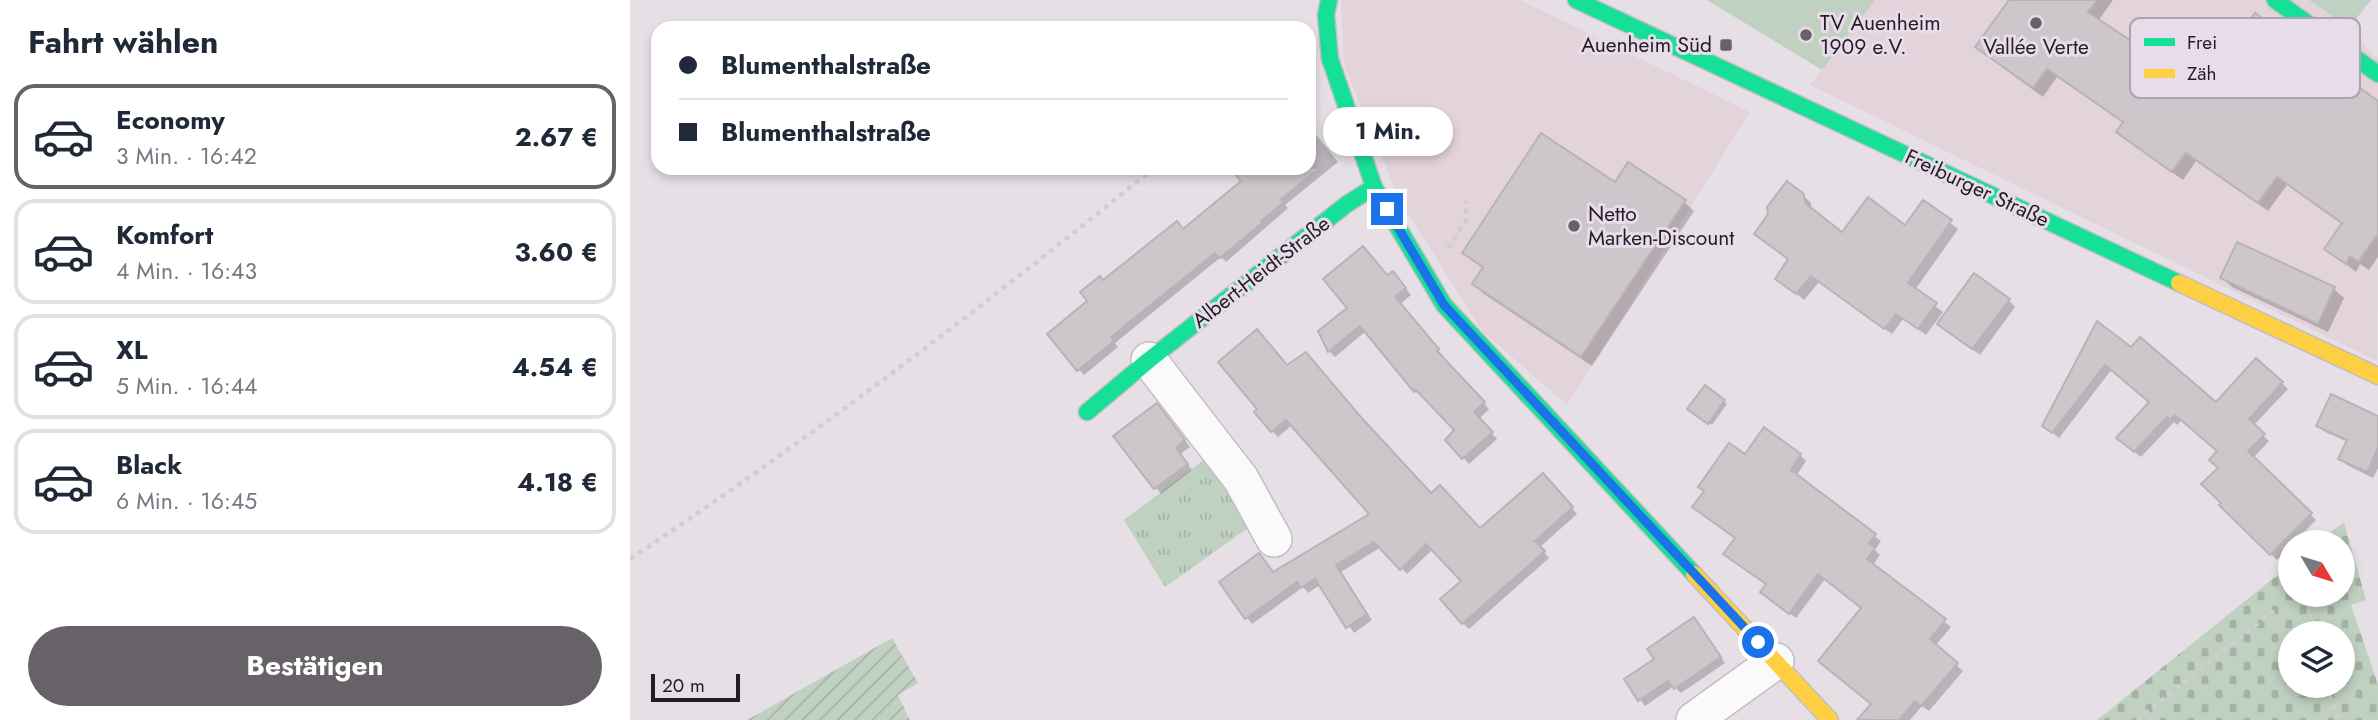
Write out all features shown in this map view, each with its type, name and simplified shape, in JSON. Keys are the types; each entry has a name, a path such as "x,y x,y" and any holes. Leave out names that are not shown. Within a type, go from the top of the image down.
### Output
{"street":[{"path":"1329,0 1326,15 1330,59 1374,187 1444,305 1830,720"},
{"name":"Freiburger Straße","path":"1576,0 2378,376"},
{"path":"2276,0 2301,18"},
{"path":"2360,61 2378,74"},
{"name":"Albert-Heidt-Straße","path":"1087,412 1347,204 1374,187"},
{"path":"1149,360 1241,479 1274,539"},
{"path":"1694,720 1776,661"}],"path":[{"path":"630,559 736,488 926,349 1145,175"},
{"path":"1424,275 1442,257 1466,221 1466,201"},
{"path":"2137,720 2276,609"},
{"path":"2331,698 2339,720"}],"shaded area":[{"path":"1341,0 1520,0 1750,112 1567,405 1482,331 1398,197 1344,65"},
{"path":"1875,0 2309,0 2335,18 2130,18 2130,98 2360,98 2360,40 2378,59 2377,361 1810,85"}],"green space":[{"name":"TV Auenheim 1909 e.V.","path":"1707,0 1875,0 1822,70"},
{"path":"2309,0 2371,0 2357,18 2335,18"},
{"path":"1217,450 1259,520 1165,587 1124,520"},
{"path":"2344,522 2346,530 2334,530"},
{"path":"2356,565 2366,600 2356,603"},
{"path":"2278,574 2278,607 2352,607 2378,684 2378,720 2097,720"},
{"path":"892,638 918,683 898,695 910,720 747,720"}],"building":[{"path":"2009,0 2097,0 2088,12 2130,40 2130,98 2360,98 2360,88 2378,101 2378,234 2358,262 2350,256 2346,264 2324,249 2342,223 2277,177 2258,203 2186,153 2172,172 2116,132 2123,122 2047,69 2033,88 1975,47"},
{"name":"Netto Marken-Discount","path":"1541,133 1615,182 1628,162 1686,200 1581,357 1472,284 1483,267 1462,253"},
{"path":"1236,175 1311,175 1281,199 1284,202 1261,221 1262,223 1220,258 1215,253 1111,337 1114,341 1077,371 1047,334 1087,301 1080,292 1100,276 1103,280 1177,221 1183,229 1241,181"},
{"path":"1787,181 1804,194 1805,203 1842,232 1868,197 1905,225 1923,200 1952,220 1908,283 1937,303 1918,329 1896,314 1884,329 1811,276 1796,294 1775,279 1788,259 1754,234 1768,214 1767,207"},
{"path":"2237,242 2335,287 2318,324 2220,278"},
{"path":"1363,246 1387,275 1393,271 1406,288 1395,297 1439,349 1437,351 1485,402 1474,412 1493,432 1462,459 1445,440 1454,430 1416,390 1414,392 1360,326 1328,352 1318,331 1347,308 1323,279"},
{"path":"1974,273 2010,299 1972,349 1937,324"},
{"path":"2097,321 2131,347 2140,337 2216,402 2256,358 2283,382 2249,419 2265,434 2248,451 2312,513 2295,530 2278,530 2278,547 2270,555 2201,484 2218,468 2209,460 2217,451 2175,415 2170,420 2167,417 2134,452 2116,438 2149,402 2105,365 2052,433 2042,426"},
{"path":"1257,329 1287,365 1306,352 1359,415 1431,493 1440,485 1480,528 1543,473 1573,507 1535,541 1545,551 1462,624 1440,599 1461,581 1426,544 1400,570 1374,542 1336,565 1367,614 1346,628 1315,579 1301,588 1297,582 1245,619 1219,582 1259,553 1273,572 1369,514 1286,420 1271,432 1254,412 1257,409 1218,362"},
{"path":"1705,385 1725,400 1708,424 1687,409"},
{"path":"2331,394 2378,416 2378,448 2367,472 2338,459 2347,440 2316,426"},
{"path":"1157,403 1185,440 1176,448 1188,464 1154,489 1113,436"},
{"path":"1764,427 1801,454 1791,470 1876,534 1869,543 1875,548 1867,559 1946,619 1930,639 1958,663 1921,706 1915,701 1899,720 1857,720 1871,704 1818,661 1861,608 1818,574 1789,614 1760,592 1766,584 1723,554 1735,538 1692,507 1704,491 1698,487 1729,443 1745,454"},
{"path":"1694,617 1721,657 1674,689 1668,681 1638,701 1624,679 1654,659 1647,649"}],"traffic: fast":[{"path":"1329,0 1326,15 1330,59 1374,187 1444,305 1694,574"},
{"path":"1576,0 2179,283"},
{"path":"2275,0 2300,18"},
{"path":"2360,61 2378,74"},
{"path":"1087,412 1347,204 1374,187"}],"traffic: slow":[{"path":"2179,283 2378,376"},
{"path":"1694,574 1830,720"}],"place":[{"name":"Vallée Verte","path":"2036,23"},
{"name":"TV Auenheim 1909 e.V.","path":"1806,35"},
{"name":"Auenheim Süd","path":"1726,45"},
{"name":"Netto Marken-Discount","path":"1574,226"}],"route":[{"path":"1387,209 1444,305 1758,642"}]}
